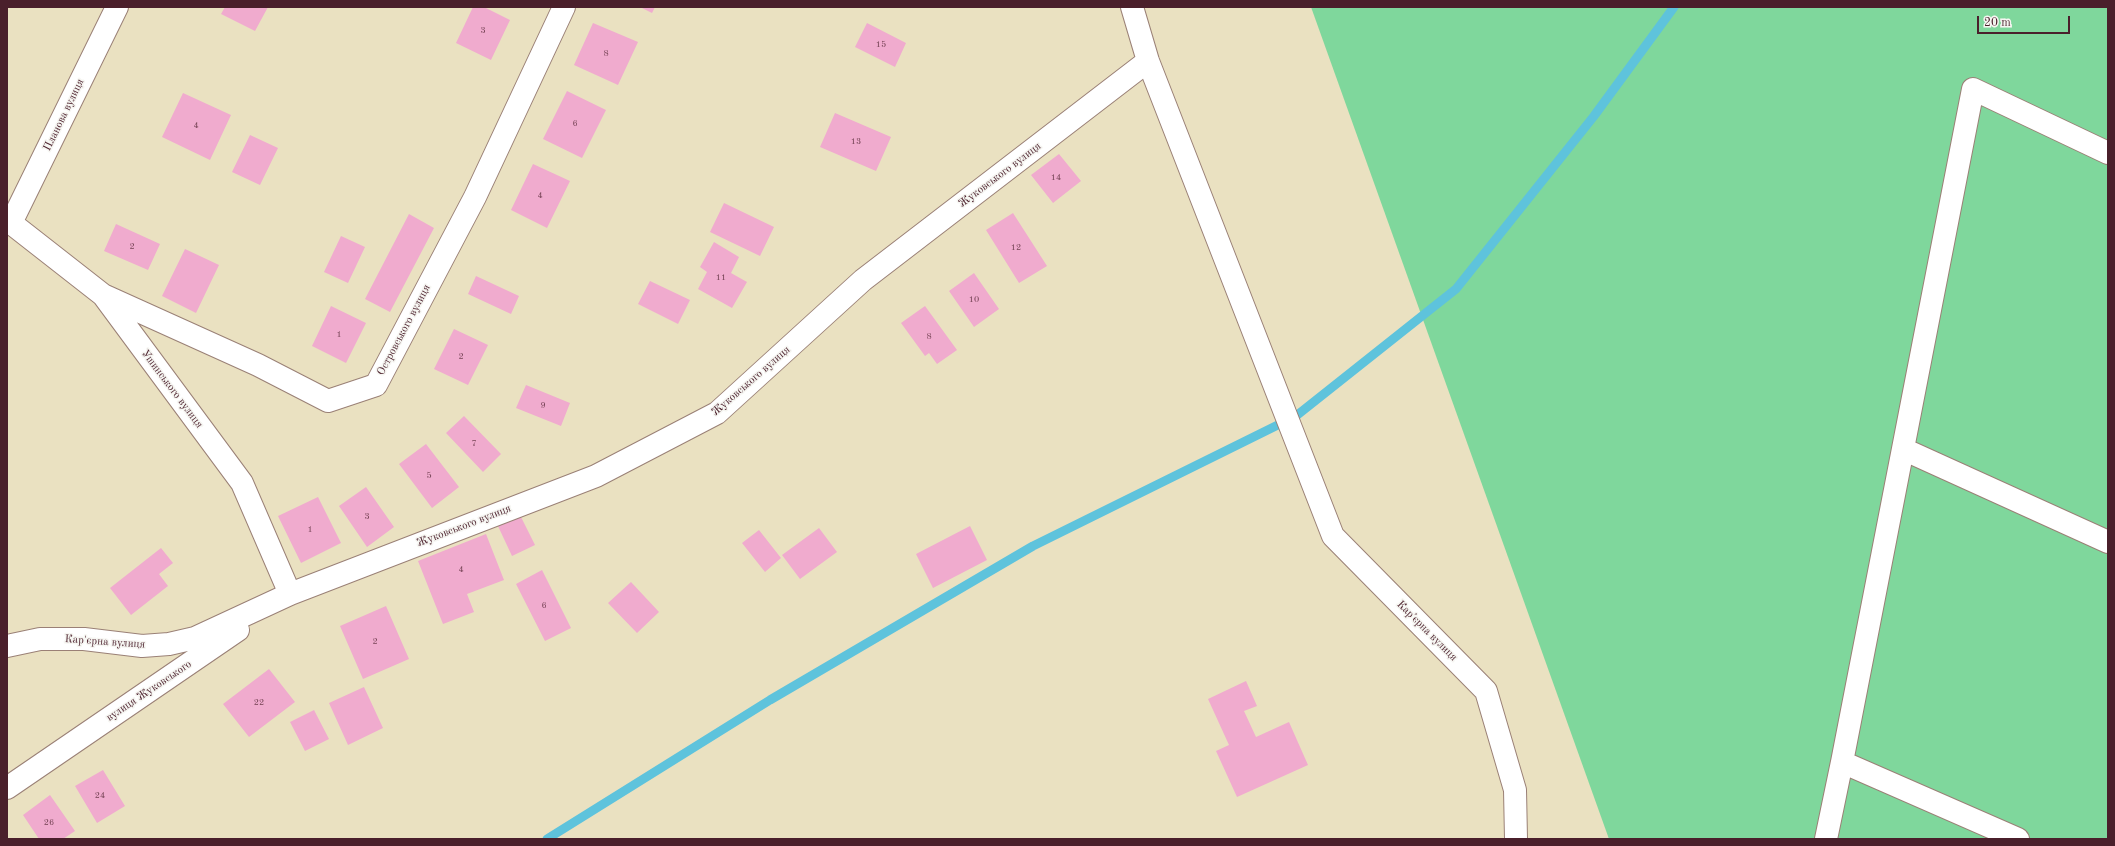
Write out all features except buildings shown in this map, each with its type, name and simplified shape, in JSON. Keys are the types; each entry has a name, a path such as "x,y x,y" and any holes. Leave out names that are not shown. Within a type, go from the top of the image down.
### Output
{"street":[{"name":"Планова вулиця","path":"9,222 117,7"},
{"name":"Островського вулиця","path":"103,295 258,365 328,401 376,385 475,197 564,7"},
{"name":"Карʼєрна вулиця","path":"1132,7 1148,61 1333,536 1486,692 1515,790 1516,839"},
{"name":"Жуковського вулиця","path":"290,594 596,476 718,413 863,280 1148,61"},
{"path":"1826,839 1973,89 2108,153"},
{"name":"Ушинського вулиця","path":"9,222 103,295 242,483 290,594"},
{"path":"1903,449 2108,542"},
{"name":"Кар'єрна вулиця","path":"7,646 40,639 84,639 142,646 169,644 195,638 290,594"},
{"name":"вулиця Жуковського","path":"7,788 290,594"},
{"path":"1842,762 2018,839"}],"green space":[{"path":"1311,7 2108,7 2108,839 1609,839"}],"waterway":[{"path":"547,839 770,700 1033,546 1296,416 1456,289 1594,116 1674,7"}]}
